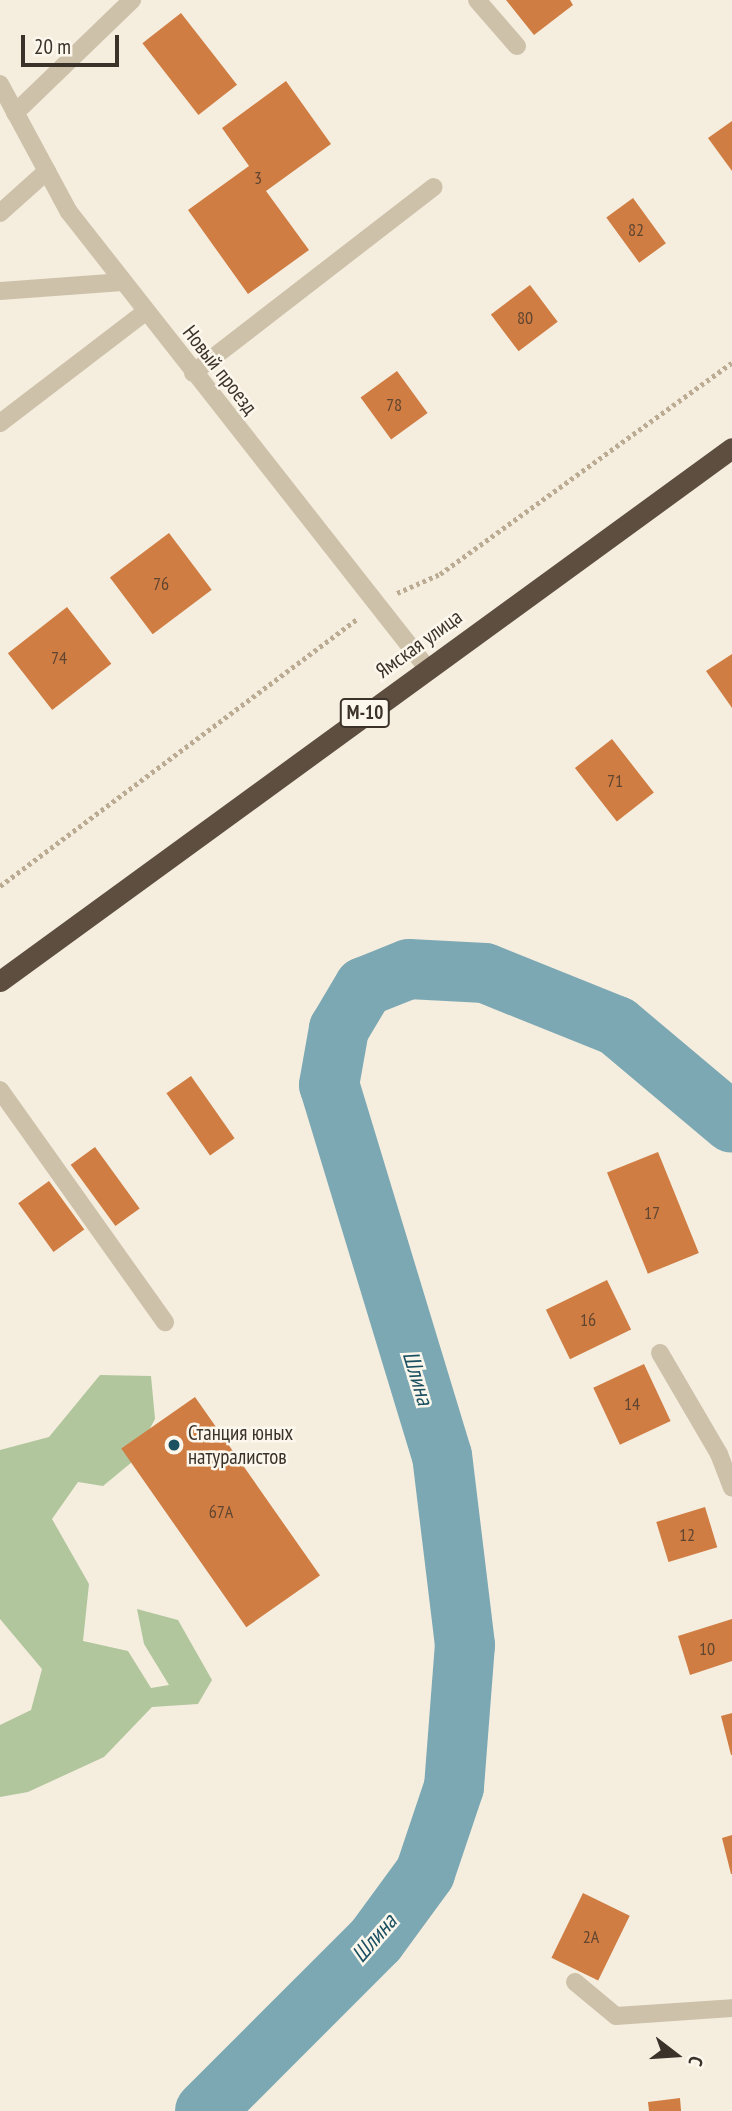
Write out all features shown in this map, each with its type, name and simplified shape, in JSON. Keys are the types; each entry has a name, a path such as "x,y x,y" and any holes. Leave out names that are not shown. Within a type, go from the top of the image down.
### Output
{"highway":[{"name":"Ямская улица","path":"0,981 427,667 732,448"}],"street":[{"path":"15,113 132,0"},
{"path":"477,0 517,46"},
{"name":"Новый проезд","path":"0,84 69,212 145,312 427,667"},
{"path":"0,213 47,171"},
{"path":"193,373 434,187"},
{"path":"0,291 123,282"},
{"path":"0,423 145,312"},
{"path":"0,1090 165,1322"},
{"path":"660,1353 719,1454 732,1488"},
{"path":"575,1982 616,2016 732,2008"}],"green space":[{"path":"100,1375 151,1376 155,1419 132,1462 103,1486 78,1482 52,1519 89,1584 83,1641 128,1651 151,1688 169,1685 144,1644 137,1609 178,1620 212,1680 198,1704 152,1707 104,1757 28,1792 0,1797 0,1725 31,1710 42,1669 0,1619 0,1450 49,1437"}],"building":[{"path":"506,0 570,0 573,5 534,35"},
{"path":"181,13 237,85 198,115 142,43"},
{"path":"286,81 331,144 266,191 309,250 248,294 188,210 249,166 222,128"},
{"path":"732,121 732,171 708,138"},
{"path":"633,198 666,243 639,263 606,217"},
{"path":"530,285 558,322 519,351 491,314"},
{"path":"397,371 428,413 391,440 361,397"},
{"path":"169,533 212,590 153,634 110,578"},
{"path":"67,607 111,664 52,710 8,653"},
{"path":"732,654 732,708 706,671"},
{"path":"612,739 654,793 617,822 575,768"},
{"path":"191,1076 235,1138 210,1155 166,1093"},
{"path":"95,1147 140,1208 115,1226 71,1165"},
{"path":"658,1152 699,1253 648,1274 607,1173"},
{"path":"49,1181 84,1230 54,1252 18,1203"},
{"path":"607,1280 631,1329 570,1359 546,1310"},
{"path":"644,1364 671,1421 620,1445 593,1388"},
{"path":"195,1397 320,1576 246,1627 121,1449"},
{"path":"705,1507 717,1547 669,1562 656,1522"},
{"path":"732,1619 732,1661 690,1675 678,1636"},
{"path":"732,1713 732,1755 731,1755 721,1716"},
{"path":"732,1835 732,1874 731,1874 722,1838"},
{"path":"583,1893 630,1916 598,1981 551,1958"},
{"path":"680,2098 681,2111 649,2111 648,2102"}],"waterway":[{"name":"Шлина","path":"205,2111 376,1940 425,1873 454,1787 465,1645 442,1456 329,1085 339,1029 364,987 409,969 485,973 617,1026 732,1123"}],"place":[{"name":"Станция юных натуралистов","path":"174,1445"}]}
